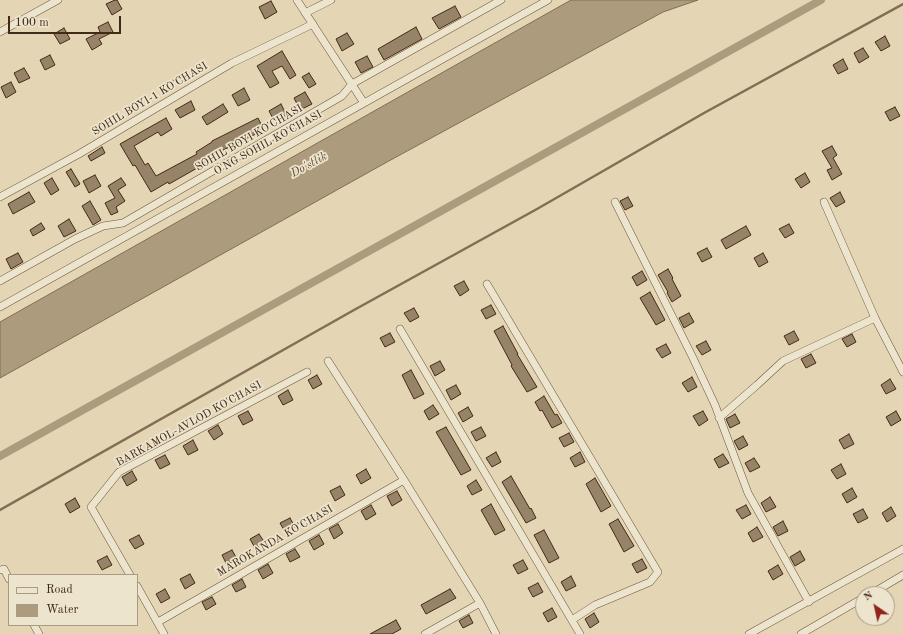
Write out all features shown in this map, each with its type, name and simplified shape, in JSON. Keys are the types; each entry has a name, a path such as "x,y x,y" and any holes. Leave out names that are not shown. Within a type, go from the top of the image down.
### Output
{"street":[{"path":"0,32 58,0"},
{"path":"297,0 364,103"},
{"path":"305,13 331,0"},
{"name":"SOHIL BOYI KO'CHASI","path":"0,281 75,239 104,226 123,223 342,96 352,84 501,0"},
{"name":"O'NG SOHIL KO'CHASI","path":"0,307 548,0"},
{"name":"SOHIL BOYI-1 KO'CHASI","path":"0,196 79,154 232,63 313,24"},
{"path":"615,202 693,358 719,418 748,493 808,602"},
{"path":"824,202 875,318 903,372"},
{"path":"486,284 658,572 650,582 595,605 572,620"},
{"path":"719,418 783,361 875,318"},
{"path":"400,329 580,634"},
{"path":"328,361 480,603 496,634"},
{"name":"BARKAMOL-AVLOD KO'CHASI","path":"129,574 91,507 119,472 307,372"},
{"name":"MAROKANDA KO'CHASI","path":"158,622 404,480"},
{"path":"749,634 903,549"},
{"path":"884,586 903,575"},
{"path":"138,588 164,634"},
{"path":"425,634 480,603"},
{"path":"801,634 855,603"}],"water":[{"name":"Do'stlik","path":"571,0 698,0 663,12 387,162 0,378 0,322"}],"building":[{"path":"117,0 122,9 112,15 106,4"},
{"path":"271,1 277,12 265,19 259,7"},
{"path":"455,6 461,17 439,29 432,18"},
{"path":"108,22 113,32 99,39 102,44 92,50 86,39 100,32 98,27"},
{"path":"416,27 422,39 384,60 378,49"},
{"path":"64,28 70,39 60,44 54,34"},
{"path":"347,33 354,44 342,51 336,39"},
{"path":"885,36 890,46 881,51 875,42"},
{"path":"863,48 869,57 859,63 854,53"},
{"path":"282,51 296,75 290,79 282,66 272,71 279,83 270,88 257,66"},
{"path":"50,55 55,65 45,70 40,60"},
{"path":"367,56 373,67 361,73 355,62"},
{"path":"843,59 848,69 838,74 833,65"},
{"path":"24,68 30,78 19,83 14,73"},
{"path":"309,73 316,84 309,88 302,77"},
{"path":"11,82 16,92 6,98 1,87"},
{"path":"244,88 250,100 238,106 232,95"},
{"path":"305,92 312,104 300,110 294,98"},
{"path":"191,101 195,110 180,118 175,110"},
{"path":"223,104 228,112 207,125 202,117"},
{"path":"281,104 287,116 275,122 269,111"},
{"path":"895,107 900,116 890,121 885,112"},
{"path":"166,118 172,129 161,136 158,132 134,146 145,165 148,163 156,176 197,154 196,152 212,141 258,118 264,130 213,155 214,157 198,166 199,167 169,184 168,182 151,192 135,165 133,166 120,144"},
{"path":"832,146 837,155 833,158 842,174 832,180 827,170 832,168 822,151"},
{"path":"102,147 105,153 91,161 88,156"},
{"path":"71,169 80,184 75,187 66,172"},
{"path":"805,173 810,182 801,188 795,179"},
{"path":"95,175 101,186 89,193 83,181"},
{"path":"52,178 59,190 51,195 44,183"},
{"path":"121,178 126,185 118,190 125,201 116,207 118,212 111,215 105,203 115,198 108,186"},
{"path":"29,192 35,202 13,214 8,204"},
{"path":"840,192 845,202 836,207 830,198"},
{"path":"628,197 633,206 625,210 620,201"},
{"path":"90,201 101,220 93,225 82,206"},
{"path":"69,219 76,231 64,237 58,226"},
{"path":"41,223 45,229 33,236 30,230"},
{"path":"789,224 794,233 785,238 779,229"},
{"path":"746,226 751,235 726,249 721,240"},
{"path":"707,248 712,257 702,262 697,253"},
{"path":"18,253 23,262 11,269 6,259"},
{"path":"763,253 768,262 759,267 754,258"},
{"path":"668,269 681,296 672,302 658,275"},
{"path":"642,271 647,280 637,286 632,277"},
{"path":"464,281 469,290 460,296 454,286"},
{"path":"650,292 665,320 656,325 640,298"},
{"path":"491,305 496,314 486,319 481,310"},
{"path":"414,308 419,317 410,322 404,313"},
{"path":"689,313 694,322 684,328 679,318"},
{"path":"503,326 517,354 537,387 527,392 511,366 512,365 494,331"},
{"path":"794,331 799,340 789,345 784,336"},
{"path":"390,333 395,342 385,347 380,338"},
{"path":"852,334 856,342 847,347 842,339"},
{"path":"706,341 711,350 702,355 696,346"},
{"path":"666,344 671,353 662,358 656,349"},
{"path":"811,354 816,363 806,368 801,359"},
{"path":"440,361 445,370 435,376 430,366"},
{"path":"411,370 424,394 414,399 402,375"},
{"path":"317,375 322,384 313,389 308,380"},
{"path":"692,377 697,387 688,392 682,383"},
{"path":"890,379 896,389 886,394 881,385"},
{"path":"456,385 461,394 451,400 446,390"},
{"path":"288,390 293,400 283,405 278,396"},
{"path":"544,396 555,415 557,414 562,423 552,428 542,410 540,411 535,402"},
{"path":"433,405 439,414 429,420 424,411"},
{"path":"468,407 473,416 463,422 458,413"},
{"path":"248,411 253,420 243,425 238,416"},
{"path":"703,411 708,420 699,426 693,416"},
{"path":"896,411 901,420 891,426 886,417"},
{"path":"735,414 740,423 730,428 726,419"},
{"path":"218,425 223,434 214,440 208,431"},
{"path":"446,427 471,470 461,475 436,432"},
{"path":"481,427 486,436 476,441 471,432"},
{"path":"569,433 574,442 564,447 559,438"},
{"path":"849,434 854,444 844,449 839,440"},
{"path":"743,436 748,445 739,450 734,441"},
{"path":"193,440 198,450 188,455 183,446"},
{"path":"496,452 501,462 492,467 486,458"},
{"path":"580,452 585,462 575,467 570,458"},
{"path":"723,454 729,463 719,468 714,459"},
{"path":"165,455 170,464 160,469 155,460"},
{"path":"754,458 760,467 750,472 745,463"},
{"path":"841,464 846,474 837,479 831,470"},
{"path":"366,469 371,478 361,484 356,475"},
{"path":"132,471 137,480 127,486 122,477"},
{"path":"511,476 536,518 526,523 502,482"},
{"path":"595,478 611,506 601,512 586,484"},
{"path":"476,480 482,490 472,495 467,486"},
{"path":"340,486 345,495 335,501 330,491"},
{"path":"852,488 857,497 847,503 842,494"},
{"path":"397,491 402,500 392,506 387,496"},
{"path":"770,497 776,507 766,512 761,503"},
{"path":"75,498 80,507 70,513 65,504"},
{"path":"491,504 505,530 495,535 481,510"},
{"path":"371,505 376,514 366,520 361,511"},
{"path":"746,505 751,514 742,519 736,510"},
{"path":"891,507 896,516 887,522 882,513"},
{"path":"863,509 868,518 858,523 853,514"},
{"path":"290,518 295,527 285,532 280,523"},
{"path":"618,519 634,546 624,552 609,524"},
{"path":"783,521 788,531 778,536 773,527"},
{"path":"338,524 343,533 334,539 329,529"},
{"path":"757,527 763,537 753,542 748,533"},
{"path":"544,530 559,558 549,563 534,535"},
{"path":"259,534 265,543 255,548 250,539"},
{"path":"139,535 144,544 135,549 129,540"},
{"path":"319,535 324,544 314,550 309,541"},
{"path":"295,549 300,557 290,562 286,554"},
{"path":"232,550 237,559 227,565 222,555"},
{"path":"800,551 805,560 795,566 790,557"},
{"path":"107,556 112,565 102,570 97,561"},
{"path":"642,559 647,568 637,573 632,564"},
{"path":"523,560 528,569 518,574 513,565"},
{"path":"268,564 273,573 263,579 258,570"},
{"path":"778,565 783,574 773,580 768,571"},
{"path":"190,574 195,583 185,589 180,579"},
{"path":"571,576 576,586 566,591 561,582"},
{"path":"242,579 246,587 236,592 232,585"},
{"path":"538,583 543,592 533,597 528,588"},
{"path":"165,589 170,598 161,603 156,594"},
{"path":"450,589 456,598 426,614 421,605"},
{"path":"212,597 216,604 206,610 202,602"},
{"path":"552,608 557,617 548,622 543,613"},
{"path":"594,613 599,622 590,628 585,619"},
{"path":"469,615 473,623 463,628 459,621"},
{"path":"396,620 401,629 392,634 370,634"}],"waterway":[{"path":"0,456 821,0"},
{"path":"0,510 354,310 537,209 704,113 903,4"}]}
